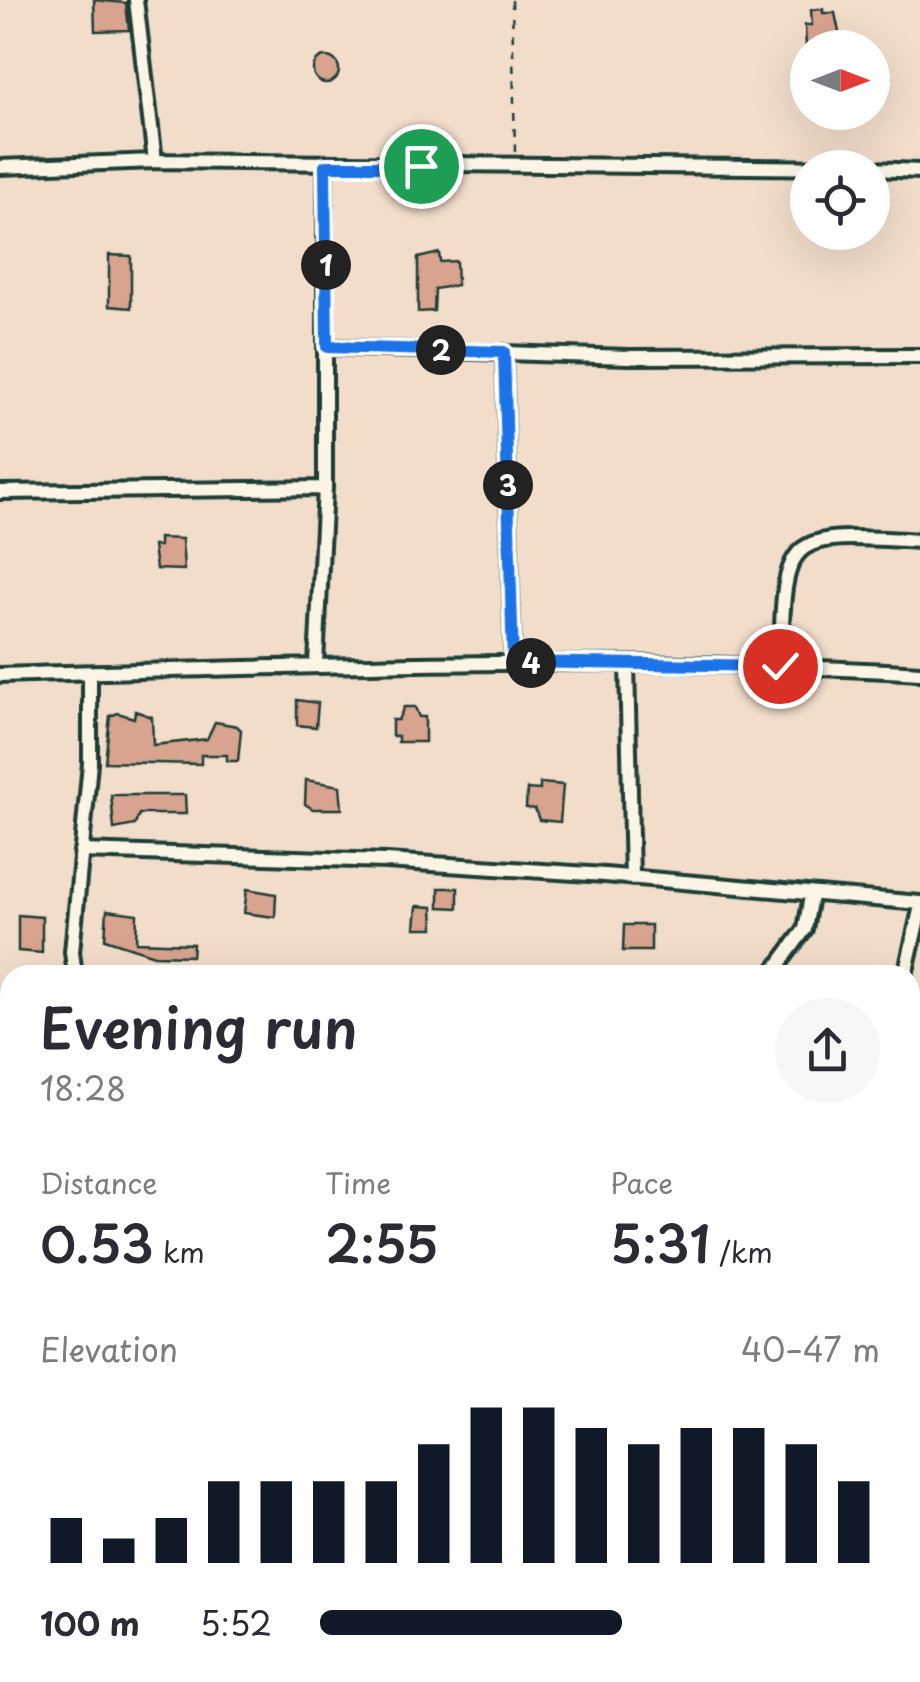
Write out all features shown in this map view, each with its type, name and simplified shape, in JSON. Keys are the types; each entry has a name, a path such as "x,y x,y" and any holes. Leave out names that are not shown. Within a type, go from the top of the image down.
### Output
{"street":[{"path":"136,0 155,161"},
{"path":"0,167 155,161 325,166 790,168"},
{"path":"316,664 325,488 325,166"},
{"path":"890,170 920,171"},
{"path":"327,347 628,357 920,356"},
{"path":"504,352 513,662"},
{"path":"0,492 325,488"},
{"path":"780,666 785,567 800,549 822,539 920,541"},
{"path":"0,676 316,664 378,668 513,662 780,666 920,673"},
{"path":"627,666 632,878"},
{"path":"74,965 90,763 90,673"},
{"path":"81,851 386,861 632,878 920,907 906,965"},
{"path":"778,965 805,929 811,896"}],"path":[{"path":"512,0 511,129 517,166"}],"building":[{"path":"94,0 126,3 129,30 95,31"},
{"path":"811,10 835,13 838,30 805,30 805,25 812,25"},
{"path":"326,57 335,61 339,70 335,79 326,83 317,79 313,70 317,61"},
{"path":"439,253 440,262 456,261 457,285 435,289 434,311 418,312 418,258"},
{"path":"109,255 131,256 131,308 109,306"},
{"path":"159,538 182,539 184,570 156,569 153,546 159,546"},
{"path":"297,700 318,703 316,727 297,725"},
{"path":"404,707 415,707 419,717 425,717 425,742 398,742 398,736 392,736 392,720 398,720"},
{"path":"135,711 152,717 153,745 207,739 215,722 237,726 241,730 238,761 227,761 227,755 201,755 201,764 105,762 110,716 118,713 134,718"},
{"path":"306,780 340,786 342,809 313,809 305,804"},
{"path":"540,783 563,785 560,822 539,820 535,809 526,808 527,789 540,790"},
{"path":"111,795 185,795 186,814 139,814 135,825 114,829"},
{"path":"439,888 458,888 458,908 439,907"},
{"path":"247,889 276,894 275,917 244,913"},
{"path":"417,906 433,907 434,928 415,928"},
{"path":"107,910 137,914 136,942 193,944 192,956 154,955 105,939"},
{"path":"18,915 42,917 42,953 18,951"},
{"path":"624,925 651,925 651,951 623,951"}],"route":[{"path":"421,166 325,166 327,347 504,352 513,662 780,666"}]}
